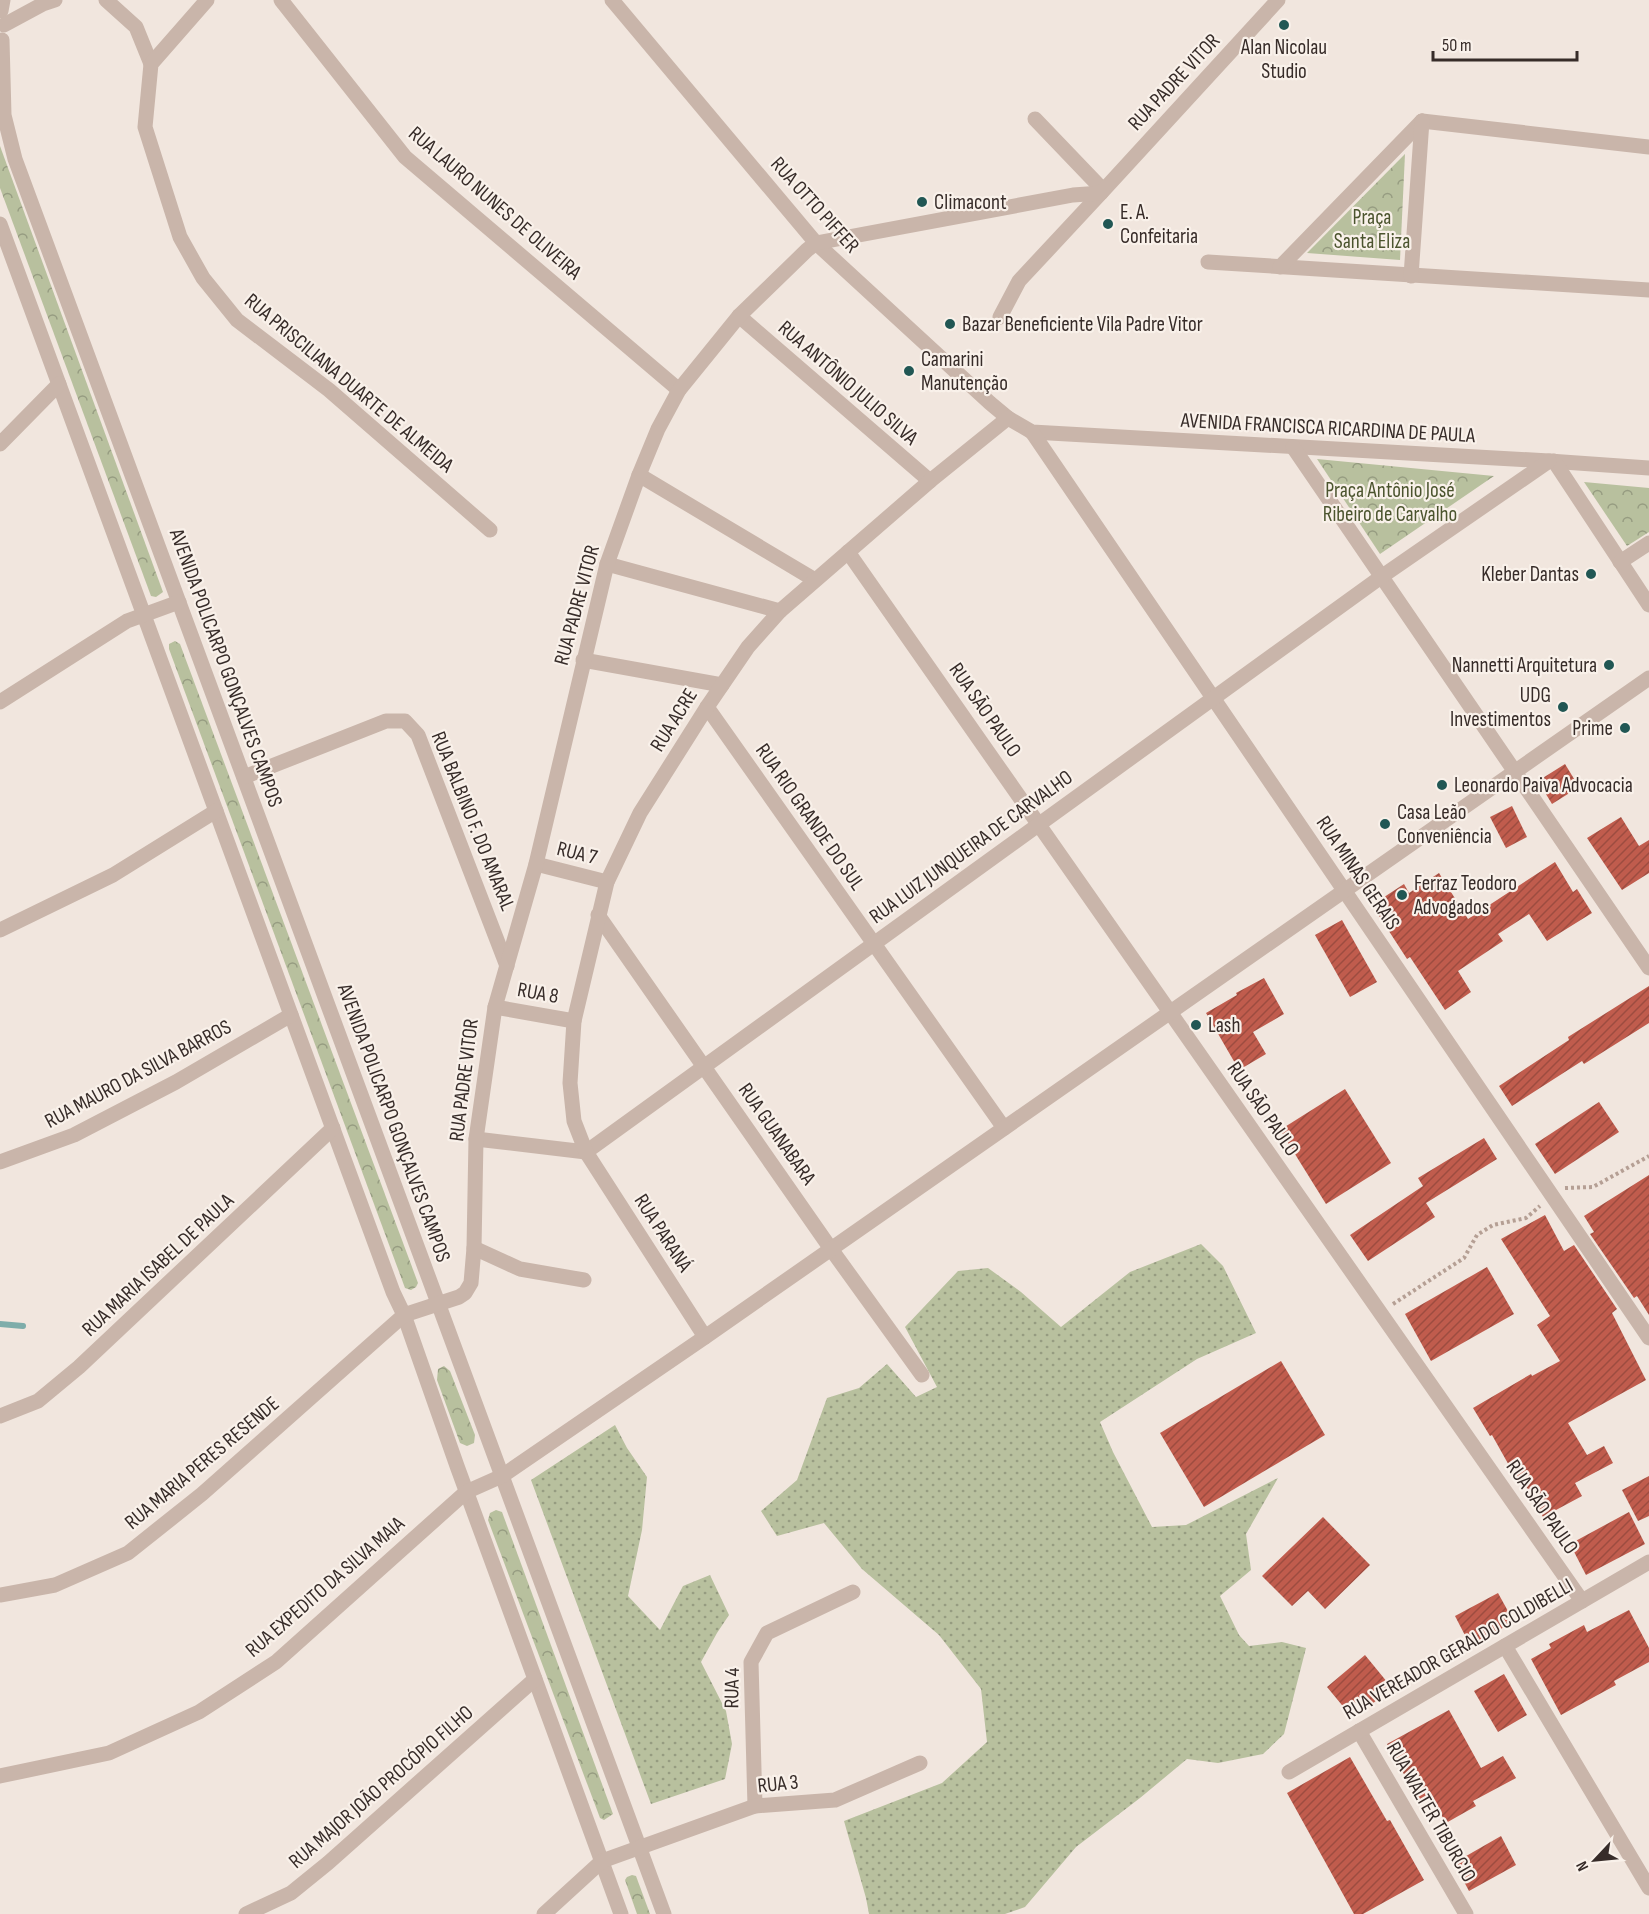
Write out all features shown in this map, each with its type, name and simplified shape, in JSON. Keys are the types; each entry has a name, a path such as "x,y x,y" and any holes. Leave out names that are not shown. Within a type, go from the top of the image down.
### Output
{"street":[{"name":"AVENIDA POLICARPO GONÇALVES CAMPOS","path":"3,0 1,26 4,115 15,159 664,1914"},
{"path":"1,26 55,0"},
{"path":"106,0 136,27 151,64 207,0"},
{"name":"RUA LAURO NUNES DE OLIVEIRA","path":"281,0 405,157 679,390"},
{"name":"RUA OTTO PIFFER","path":"612,0 816,243 1008,418"},
{"name":"RUA PADRE VITOR","path":"999,317 1019,281 1278,0"},
{"name":"RUA PRISCILIANA DUARTE DE ALMEIDA","path":"151,64 145,127 180,237 203,278 237,320 328,390 490,530"},
{"path":"1035,119 1102,191"},
{"path":"1422,121 1649,147"},
{"path":"1280,267 1422,121"},
{"path":"1411,276 1422,121"},
{"path":"816,243 1102,191"},
{"path":"0,224 393,1292 404,1315 466,1492 621,1914"},
{"name":"RUA PADRE VITOR","path":"439,1304 459,1297 465,1293 471,1283 476,1139 495,1007 536,864 583,660 608,564 639,475 658,429 679,390 739,316 816,243"},
{"path":"1208,262 1649,290"},
{"name":"RUA ANTÔNIO JULIO SILVA","path":"739,316 930,481"},
{"path":"0,444 59,384"},
{"name":"AVENIDA FRANCISCA RICARDINA DE PAULA","path":"1008,418 1032,432 1551,461 1648,464"},
{"name":"RUA ACRE","path":"586,1152 574,1121 570,1083 574,1021 607,882 640,813 707,706 748,647 780,611 930,481 1008,418"},
{"name":"RUA MINAS GERAIS","path":"1032,432 1649,1338"},
{"path":"1293,447 1649,968"},
{"path":"1381,577 1551,461 1649,604"},
{"path":"639,475 815,580"},
{"path":"1620,562 1649,543"},
{"name":"RUA SÃO PAULO","path":"848,552 1582,1601"},
{"path":"608,564 780,611"},
{"name":"RUA LUIZ JUNQUEIRA DE CARVALHO","path":"586,1152 1381,577"},
{"path":"0,702 127,621 179,602"},
{"path":"583,660 722,685"},
{"name":"RUA EXPEDITO DA SILVA MAIA","path":"0,1776 109,1753 199,1712 276,1662 466,1492 502,1476 705,1337 1649,678"},
{"name":"RUA RIO GRANDE DO SUL","path":"707,706 1004,1128"},
{"name":"RUA BALBINO F. DO AMARAL","path":"244,777 386,721 405,720 418,735 507,966"},
{"path":"0,930 113,875 216,811"},
{"name":"RUA 7","path":"536,864 607,882"},
{"name":"RUA GUANABARA","path":"598,915 831,1249 922,1375"},
{"name":"RUA 8","path":"495,1007 574,1021"},
{"name":"RUA MAURO DA SILVA BARROS","path":"0,1162 74,1135 176,1082 291,1015"},
{"name":"RUA MARIA ISABEL DE PAULA","path":"0,1416 38,1401 80,1367 333,1128"},
{"path":"476,1139 586,1152"},
{"name":"RUA PARANÁ","path":"586,1152 705,1337"},
{"path":"474,1248 520,1269 584,1280"},
{"path":"404,1315 439,1304"},
{"name":"RUA MARIA PERES RESENDE","path":"0,1595 55,1585 128,1553 202,1494 404,1315"},
{"name":"RUA VEREADOR GERALDO COLDIBELLI","path":"1289,1772 1649,1562"},
{"name":"RUA 4","path":"755,1806 751,1662 767,1633 853,1592"},
{"path":"1505,1646 1649,1888"},
{"name":"RUA MAJOR JOÃO PROCÓPIO FILHO","path":"246,1914 291,1893 328,1863 535,1679"},
{"name":"RUA WALTER TIBURCIO","path":"1359,1731 1466,1914"},
{"name":"RUA 3","path":"602,1861 755,1806 835,1800 920,1763"},
{"path":"544,1914 602,1861"}],"path":[{"path":"1380,1312 1464,1258 1477,1235 1493,1225 1526,1218 1562,1188 1593,1187 1649,1156"}],"green space":[{"path":"0,146 163,592 156,597 151,596 0,188"},
{"name":"Praça Santa Eliza","path":"1405,154 1400,260 1307,253"},
{"name":"Praça Antônio José Ribeiro de Carvalho","path":"1317,459 1494,476 1380,554"},
{"path":"1584,482 1649,488 1649,532 1627,546"},
{"path":"175,641 180,644 418,1283 411,1290 405,1288 169,649 169,644"},
{"path":"1201,1244 1223,1266 1256,1333 1197,1359 1100,1422 1152,1527 1186,1525 1278,1478 1246,1534 1251,1570 1220,1596 1239,1635 1249,1646 1282,1642 1306,1648 1284,1734 1263,1754 1218,1763 1187,1759 1076,1847 1025,1907 1005,1914 869,1914 844,1821 942,1783 987,1742 981,1689 939,1635 862,1569 824,1523 777,1536 761,1511 797,1480 827,1398 859,1388 887,1364 916,1397 937,1387 905,1327 958,1271 988,1268 1021,1292 1061,1327 1130,1272"},
{"path":"444,1366 450,1371 475,1435 474,1443 467,1446 460,1443 437,1380 438,1369"},
{"path":"615,1425 627,1448 647,1477 642,1530 628,1596 660,1630 683,1586 710,1575 729,1615 701,1662 726,1711 732,1744 725,1779 651,1804 531,1480"},
{"path":"496,1510 502,1512 613,1814 604,1820 600,1818 488,1520 490,1513"},
{"path":"632,1875 636,1876 650,1914 637,1914 625,1880"}],"building":[{"path":"1565,764 1579,787 1552,804 1538,781"},
{"path":"1512,806 1527,837 1506,848 1490,817"},
{"path":"1621,817 1639,846 1649,840 1649,873 1622,890 1587,838"},
{"path":"1555,862 1573,892 1577,889 1592,913 1547,941 1529,914 1498,934 1503,941 1458,971 1471,992 1445,1010 1410,957 1407,959 1372,905 1404,884 1409,893 1439,873 1468,919"},
{"path":"1342,920 1377,982 1350,997 1315,935"},
{"path":"1264,978 1284,1014 1253,1032 1266,1054 1239,1070 1206,1013"},
{"path":"1649,986 1649,1023 1584,1064 1582,1061 1512,1106 1499,1086 1569,1040 1568,1037"},
{"path":"1345,1089 1391,1163 1326,1204 1280,1130"},
{"path":"1599,1102 1619,1132 1555,1174 1535,1144"},
{"path":"1484,1138 1497,1159 1426,1203 1435,1217 1368,1261 1350,1235 1423,1186 1418,1178"},
{"path":"1649,1175 1649,1315 1637,1296 1634,1298 1590,1234 1594,1232 1584,1216"},
{"path":"1545,1215 1564,1251 1574,1245 1617,1309 1612,1313 1646,1380 1568,1423 1587,1455 1604,1446 1613,1463 1575,1483 1582,1496 1543,1517 1524,1483 1520,1485 1492,1435 1490,1436 1473,1408 1531,1374 1532,1376 1560,1361 1537,1325 1550,1316 1501,1239"},
{"path":"1487,1267 1514,1314 1431,1361 1405,1314"},
{"path":"1281,1361 1325,1435 1204,1507 1160,1433"},
{"path":"1649,1476 1649,1516 1638,1521 1622,1490"},
{"path":"1629,1512 1645,1544 1586,1575 1570,1544"},
{"path":"1323,1517 1370,1565 1325,1609 1308,1591 1292,1606 1262,1576"},
{"path":"1498,1593 1514,1622 1470,1645 1455,1616"},
{"path":"1629,1610 1649,1648 1649,1662 1614,1681 1616,1685 1561,1715 1531,1659 1551,1648 1549,1644 1584,1625 1587,1632"},
{"path":"1365,1655 1392,1688 1372,1704 1365,1695 1346,1710 1327,1687"},
{"path":"1504,1674 1527,1715 1498,1732 1474,1691"},
{"path":"1449,1710 1481,1768 1503,1756 1516,1778 1473,1801 1476,1806 1446,1823 1430,1795 1419,1801 1387,1744"},
{"path":"1350,1757 1424,1880 1363,1914 1354,1914 1287,1793"},
{"path":"1501,1836 1516,1865 1469,1891 1454,1863"}],"waterway":[{"path":"0,1324 23,1326"}],"place":[{"name":"Alan Nicolau Studio","path":"1284,25"},
{"name":"Climacont","path":"922,202"},
{"name":"E. A. Confeitaria","path":"1108,224"},
{"name":"Bazar Beneficiente Vila Padre Vitor","path":"950,324"},
{"name":"Camarini Manutenção","path":"909,371"},
{"name":"Kleber Dantas","path":"1591,574"},
{"name":"Nannetti Arquitetura","path":"1609,665"},
{"name":"UDG Investimentos","path":"1563,707"},
{"name":"Prime","path":"1625,728"},
{"name":"Leonardo Paiva Advocacia","path":"1442,785"},
{"name":"Casa Leão Conveniência","path":"1385,824"},
{"name":"Ferraz Teodoro Advogados","path":"1402,895"},
{"name":"Lash","path":"1196,1025"}]}
